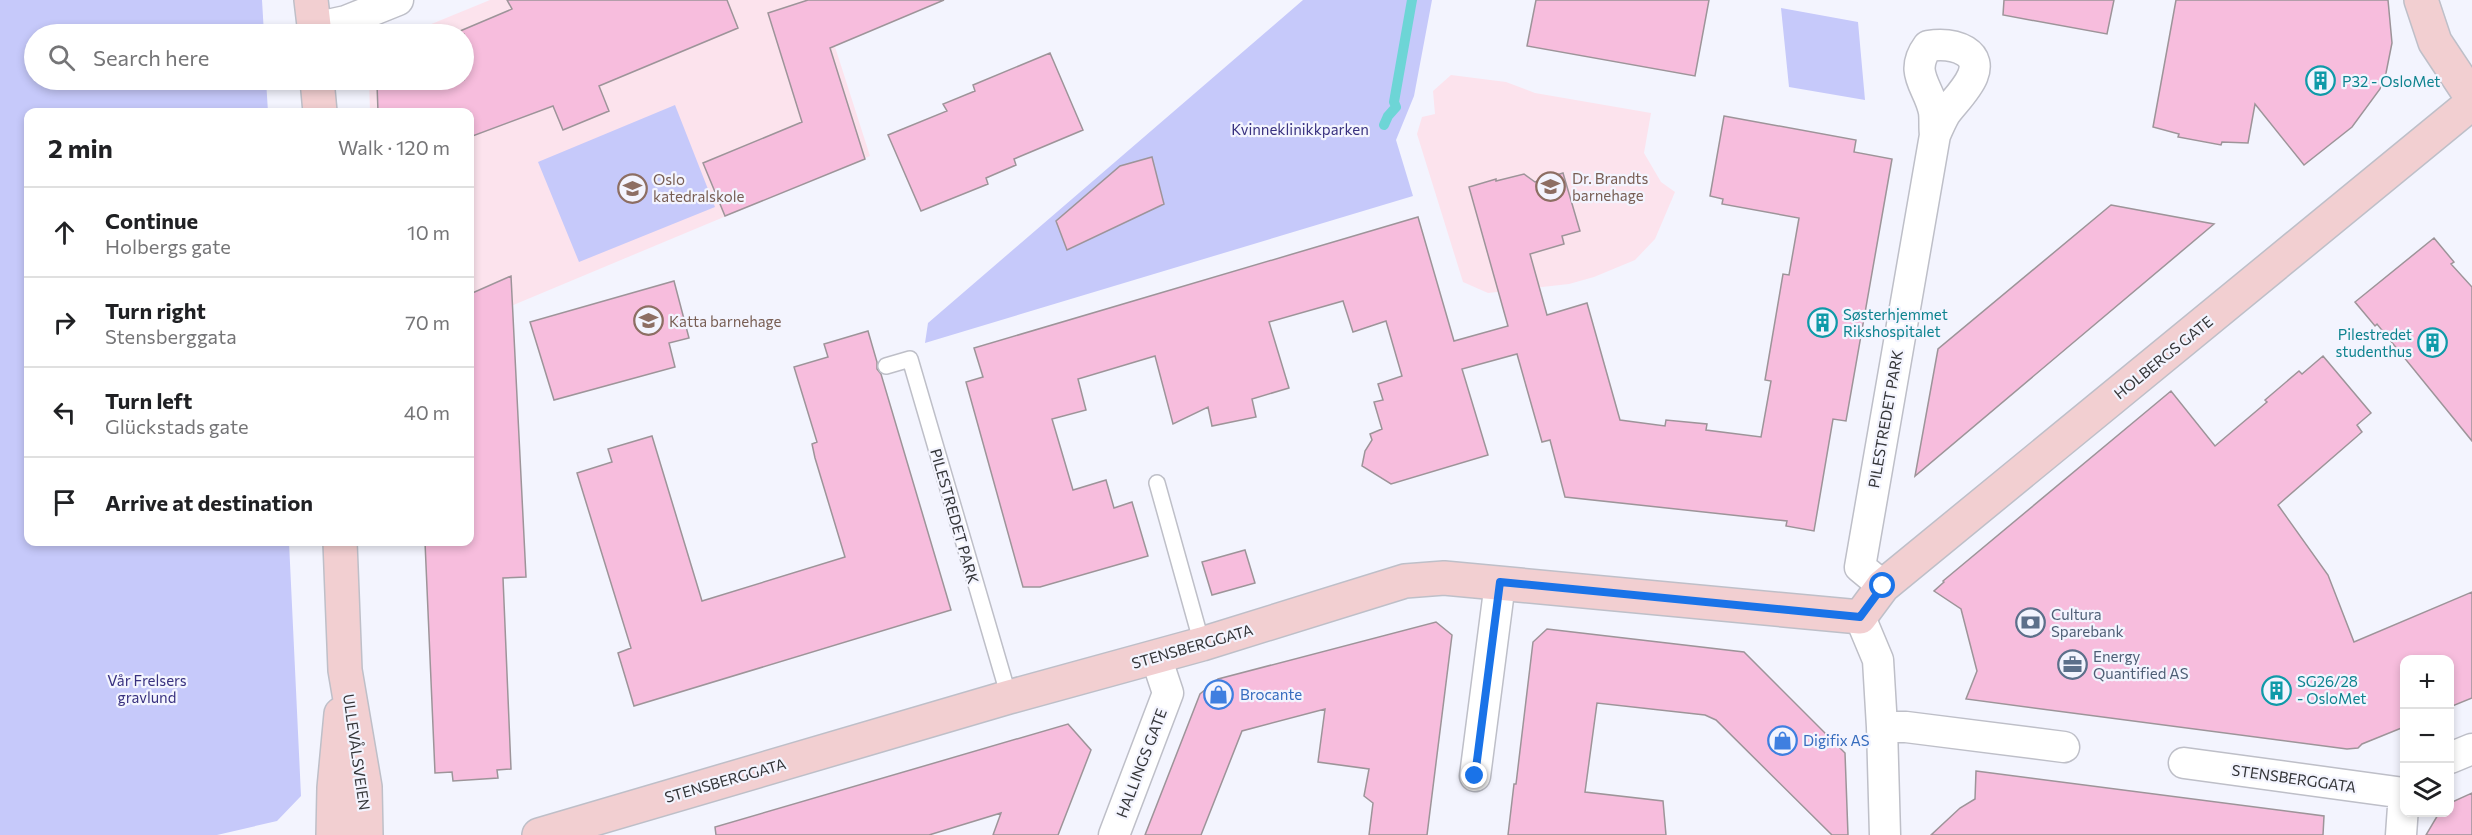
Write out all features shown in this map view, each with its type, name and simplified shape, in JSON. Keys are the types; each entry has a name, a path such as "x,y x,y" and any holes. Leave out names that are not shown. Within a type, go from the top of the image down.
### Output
{"street":[{"path":"313,21 346,21 398,0"},
{"path":"2421,0 2435,42 2472,98"},
{"path":"318,90 320,108"},
{"name":"HOLBERGS GATE","path":"1860,617 1883,586 2472,103"},
{"name":"PILESTREDET PARK","path":"1883,586 1860,567 1935,135"},
{"name":"ULLEVÅLSVEIEN","path":"340,546 345,670 365,787 366,835"},
{"name":"STENSBERGGATA","path":"539,835 1009,697 1202,644 1406,581 1444,578 1500,582 1860,617"},
{"path":"1475,776 1500,582"},
{"path":"1860,617 1878,660 1885,835"},
{"name":"HALLINGS GATE","path":"1114,835 1168,693 1156,657"},
{"name":"ULLEVÅLSVEIEN","path":"333,835 334,788 345,670"},
{"path":"1882,728 1906,727 2064,747"},
{"path":"2454,756 2472,749"},
{"name":"STENSBERGGATA","path":"2184,763 2400,792"},
{"path":"2401,835 2402,817"}],"lane":[{"name":"PILESTREDET PARK","path":"886,366 909,359 1009,697"},
{"path":"1157,483 1202,644"}],"shaded area":[{"name":"Oslo katedralskole","path":"490,0 820,0 870,156 474,321 474,108 370,108 369,90 474,90 474,24 431,24"},
{"name":"Dr. Brandts barnehage","path":"1451,75 1506,82 1535,93 1651,113 1644,153 1661,182 1675,192 1655,239 1635,260 1594,277 1569,284 1488,293 1463,282 1417,134 1422,117 1435,114 1433,91"}],"green space":[{"name":"Vår Frelsers gravlund","path":"0,0 262,0 263,24 24,24 24,90 267,90 268,108 24,108 24,546 289,546 301,796 277,821 217,835 0,835"},
{"name":"Kvinneklinikkparken","path":"1303,0 1432,0 1414,96 1396,140 1413,196 925,343 928,323"},
{"path":"1781,8 1858,22 1865,100 1789,87"},
{"path":"675,105 715,207 579,262 538,162"}],"building":[{"path":"507,0 727,0 738,28 599,86 609,111 563,130 553,106 474,136 474,108 378,108 377,90 474,90 474,25 512,9"},
{"path":"808,0 944,0 830,48 865,159 725,216 703,163 802,122 768,13"},
{"path":"1536,0 1709,0 1695,76 1527,46"},
{"path":"2004,0 2114,0 2107,34 2003,15"},
{"path":"2176,0 2388,0 2392,43 2380,89 2352,127 2304,165 2255,104 2248,143 2222,142 2221,145 2178,137 2179,134 2153,127"},
{"path":"1050,53 1083,130 1014,159 1016,165 986,178 988,184 921,211 888,135 947,111 943,104 975,91 973,85"},
{"path":"1724,116 1856,140 1854,152 1892,159 1846,421 1833,419 1814,531 1786,526 1787,521 1565,497 1550,440 1542,442 1517,354 1462,369 1488,455 1391,484 1362,466 1365,451 1372,440 1370,434 1382,429 1374,402 1383,400 1378,384 1402,376 1386,321 1353,332 1343,301 1269,322 1289,388 1252,399 1256,417 1212,426 1208,407 1173,424 1155,356 1078,379 1086,410 1052,419 1073,490 1106,480 1114,508 1132,502 1148,556 1040,587 1023,587 966,382 983,377 974,348 1418,217 1454,341 1508,326 1469,187 1496,179 1496,181 1524,174 1535,182 1563,173 1580,231 1562,236 1564,244 1530,254 1547,315 1587,303 1620,420 1665,426 1666,420 1707,424 1706,430 1761,437 1771,381 1765,380 1783,274 1789,275 1799,218 1722,204 1723,199 1710,196"},
{"path":"1152,157 1164,204 1067,250 1056,221 1120,166"},
{"path":"2111,205 2214,224 1915,476 1938,349"},
{"name":"Pilestredet studenthus","path":"2434,238 2454,262 2451,264 2472,287 2472,441 2377,324 2375,326 2355,302"},
{"path":"511,276 526,577 503,578 511,769 497,770 498,778 453,781 452,772 435,773 425,546 474,546 474,292"},
{"path":"674,281 689,338 669,343 675,367 554,400 530,322"},
{"path":"868,331 877,369 881,374 951,610 634,706 618,653 631,648 577,473 612,462 608,449 652,436 702,601 845,557 815,458 812,444 817,442 794,367 828,357 824,344"},
{"path":"2323,356 2371,413 2357,425 2362,432 2278,505 2328,575 2354,642 2472,592 2472,698 2454,705 2454,655 2400,655 2400,729 2362,744 2358,748 2347,749 1966,699 1977,671 1961,609 1934,591 1943,581 2171,391 2215,446 2267,402 2265,400 2299,371 2302,374"},
{"path":"1245,550 1255,583 1212,595 1202,562"},
{"path":"1436,622 1452,635 1427,835 1369,835 1373,803 1364,796 1369,769 1318,762 1325,709 1242,731 1201,835 1145,835 1200,694 1218,679"},
{"path":"1547,629 1744,652 1845,753 1848,835 1832,835 1716,720 1705,715 1597,703 1585,792 1663,801 1666,835 1508,835 1533,642"},
{"path":"1068,724 1091,750 1058,835 993,835 1001,813 929,835 716,835 715,827"},
{"path":"1976,771 2324,816 2323,835 1931,835 1960,808 1975,799"},
{"path":"2472,793 2472,835 2426,835 2437,817 2454,817 2454,801"}],"waterway":[{"path":"1384,125 1396,107 1394,102 1412,0"}],"place":[{"name":"P32 - OsloMet","path":"2321,81"},
{"name":"Dr. Brandts barnehage","path":"1551,187"},
{"name":"Oslo katedralskole","path":"632,188"},
{"name":"Katta barnehage","path":"648,321"},
{"name":"Søsterhjemmet Rikshospitalet","path":"1822,323"},
{"name":"Pilestredet studenthus","path":"2433,343"},
{"name":"Cultura Sparebank","path":"2030,623"},
{"name":"Energy Quantified AS","path":"2072,665"},
{"name":"SG26/28 - OsloMet","path":"2276,690"},
{"name":"Brocante","path":"1219,694"},
{"name":"Digifix AS","path":"1782,740"}],"route":[{"path":"1475,776 1500,582 1860,617 1883,586"}]}
